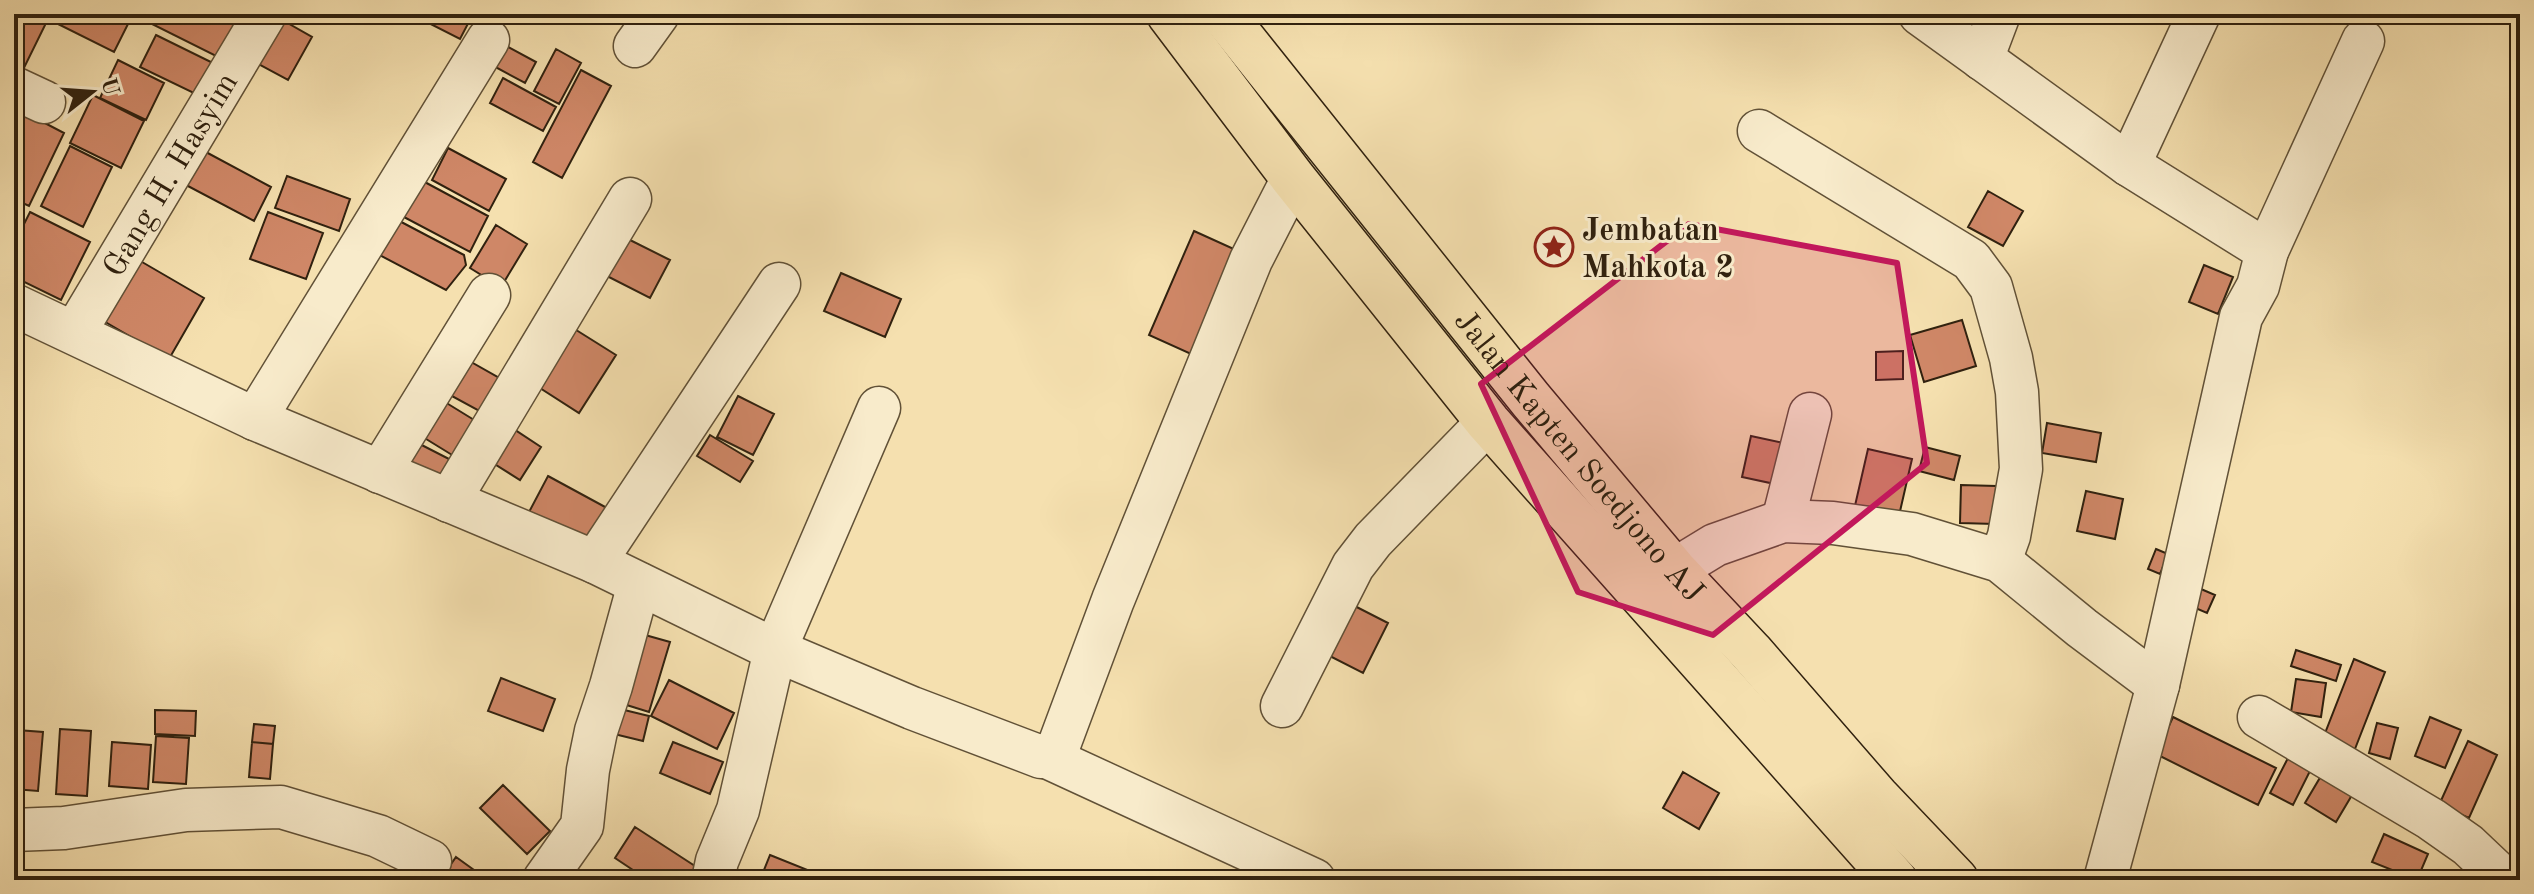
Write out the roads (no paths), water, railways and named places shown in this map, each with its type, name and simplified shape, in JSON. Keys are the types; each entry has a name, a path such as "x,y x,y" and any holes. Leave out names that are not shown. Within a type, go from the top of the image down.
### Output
{"main road":[{"name":"Jalan Kapten Soedjono AJ","path":"1169,14 1293,178 1488,422 1895,880"},
{"name":"Jalan Kapten Soedjono AJ","path":"1223,14 1531,400 1674,570 1751,652 1877,797 1956,880"}],"street":[{"name":"Gang H. Hasyim","path":"75,332 265,14"},
{"path":"1920,14 2129,165 2267,251"},
{"path":"1982,59 1999,14"},
{"path":"2129,165 2199,14"},
{"path":"255,419 488,40"},
{"path":"2105,880 2158,685 2241,317 2258,286 2267,251 2363,41"},
{"path":"1759,131 1971,260 1991,287 2011,358 2020,432 2021,469 2017,501 2000,561"},
{"path":"1047,757 1057,751 1113,600 1245,274 1293,178"},
{"path":"449,501 630,199"},
{"path":"595,562 779,284"},
{"path":"380,472 489,295"},
{"path":"14,305 255,419 595,562 775,650 912,708 1047,757 1314,880"},
{"path":"713,880 717,861 738,810 775,650 879,408"},
{"path":"1783,521 1810,414"},
{"path":"1282,706 1353,566 1373,540 1488,422"},
{"path":"1674,570 1715,545 1783,521 1833,523 1912,534 2000,561 2158,685"},
{"path":"544,880 582,826 596,731 639,584"},
{"path":"2259,717 2431,819 2468,845 2505,880"},
{"path":"14,830 64,828 186,810 281,807 378,836 430,861"}],"place":[{"name":"Jembatan Mahkota 2","path":"1554,247"}]}
